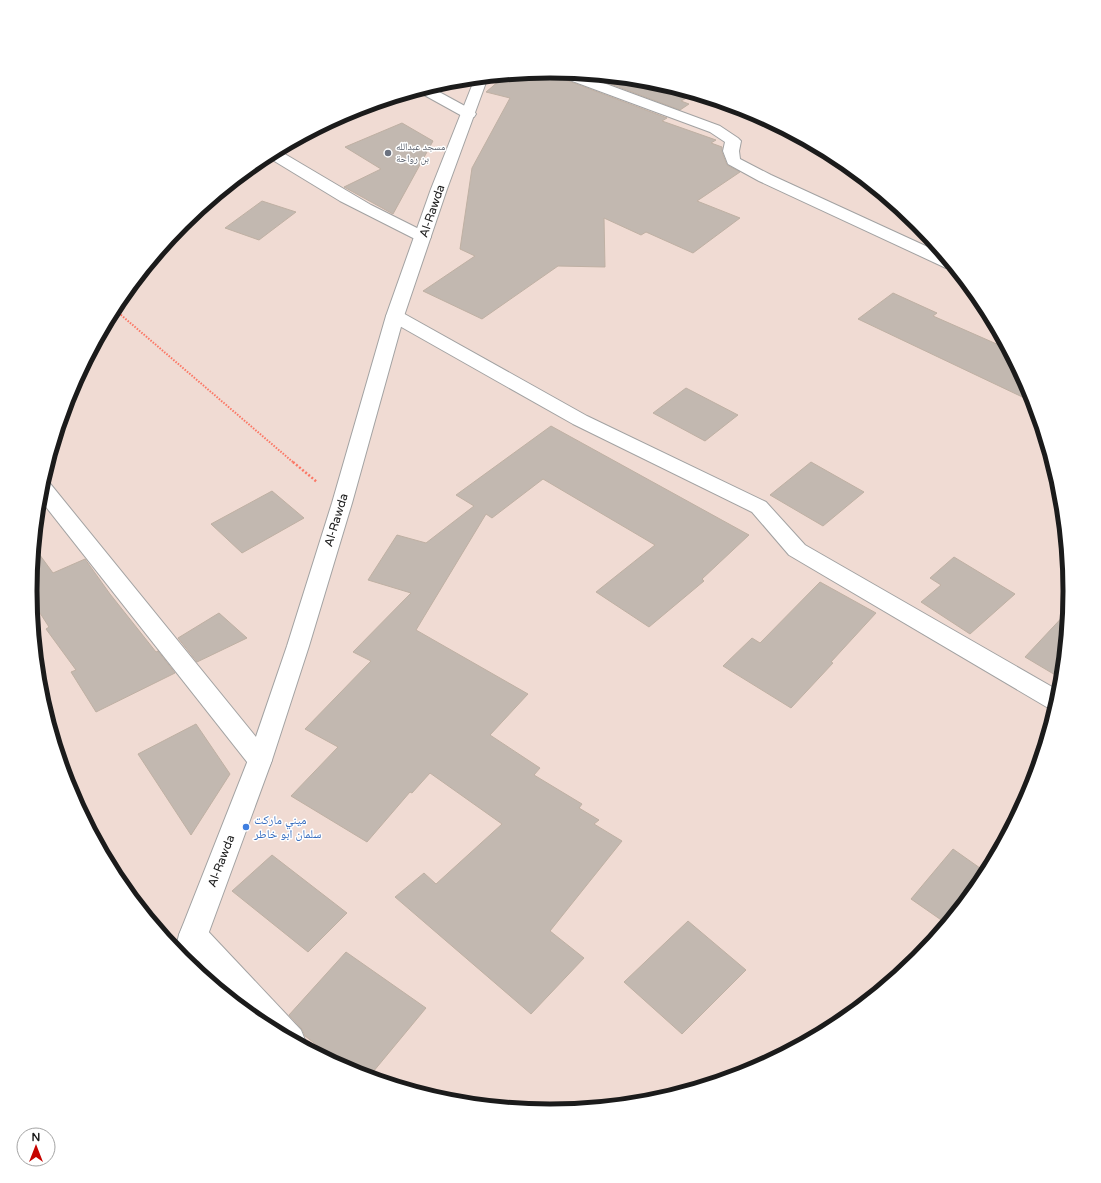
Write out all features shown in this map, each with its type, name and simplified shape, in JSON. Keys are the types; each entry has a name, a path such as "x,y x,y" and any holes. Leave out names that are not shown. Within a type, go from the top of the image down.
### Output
{"street":[{"path":"580,79 715,129 733,141 731,151 733,161 765,178 942,260"},
{"name":"Al-Rawda","path":"187,955 193,935 260,760 298,646 342,503 395,316 439,189 480,82"},
{"path":"429,93 468,114"},
{"path":"278,157 355,204 391,223 423,237"},
{"path":"395,316 580,420 759,507 797,550 1053,699"},
{"path":"47,493 260,760"},
{"path":"193,935 278,1026"}],"path":[{"path":"119,314 143,336 342,503"}],"shaded area":[{"path":"517,79 584,79 618,82 683,95 716,105 778,131 807,147 863,184 889,205 914,228 958,279 977,306 1011,364 1037,426 1047,459 1060,524 1064,592 1060,659 1047,724 1037,757 1011,819 995,848 958,904 937,930 914,955 863,999 836,1018 778,1052 716,1078 683,1088 618,1101 584,1104 550,1105 483,1101 418,1088 385,1078 323,1052 294,1036 238,999 212,978 187,955 143,904 124,877 90,819 64,757 54,724 41,659 38,625 38,558 41,524 54,459 64,426 90,364 106,335 143,279 164,253 187,228 238,184 265,165 323,131 385,105 418,95 483,82"}],"building":[{"path":"561,78 667,118 662,121 716,140 711,143 722,147 722,152 727,165 740,172 697,201 740,218 693,253 646,232 641,235 604,218 605,267 558,266 482,319 423,291 475,256 460,249 472,168 510,98 486,92 499,81"},
{"path":"601,81 651,88 689,97 681,101 689,104 680,110"},
{"path":"402,123 433,141 393,214 344,187 381,169 345,147"},
{"path":"262,201 296,212 259,240 225,228"},
{"path":"893,293 937,313 933,316 1001,346 1027,399 858,319"},
{"path":"686,388 738,415 705,441 653,413"},
{"path":"551,426 749,535 702,579 704,581 649,627 596,592 655,545 543,479 492,518 486,514 416,630 528,694 490,735 540,768 534,775 582,804 579,808 599,820 594,824 622,841 550,931 584,958 531,1014 395,897 424,873 436,884 502,824 430,773 412,793 410,792 367,842 291,796 338,747 305,729 371,661 353,652 411,593 368,580 397,535 426,543 474,506 456,495"},
{"path":"811,462 864,492 823,526 770,495"},
{"path":"272,491 304,518 242,553 211,524"},
{"path":"38,553 53,573 85,559 110,594 156,652 158,651 175,673 96,712 71,672 76,670 46,629 49,627 38,609"},
{"path":"954,557 1015,594 970,634 921,602 941,585 930,578"},
{"path":"820,582 876,613 831,662 833,663 791,708 723,666 752,638 760,643"},
{"path":"219,613 247,638 197,662 178,638"},
{"path":"1063,616 1060,659 1057,676 1025,657"},
{"path":"196,724 230,774 191,835 138,754"},
{"path":"953,849 982,869 944,922 911,899"},
{"path":"272,855 347,913 308,952 232,891"},
{"path":"688,921 746,970 682,1034 624,982"},
{"path":"346,952 426,1008 372,1073 331,1055 305,1036 302,1029 289,1015"}],"place":[{"name":"مسجد عبدالله بن رواحة","path":"388,153"},
{"name":"ميني ماركت سلمان ابو خاطر","path":"246,827"}]}
